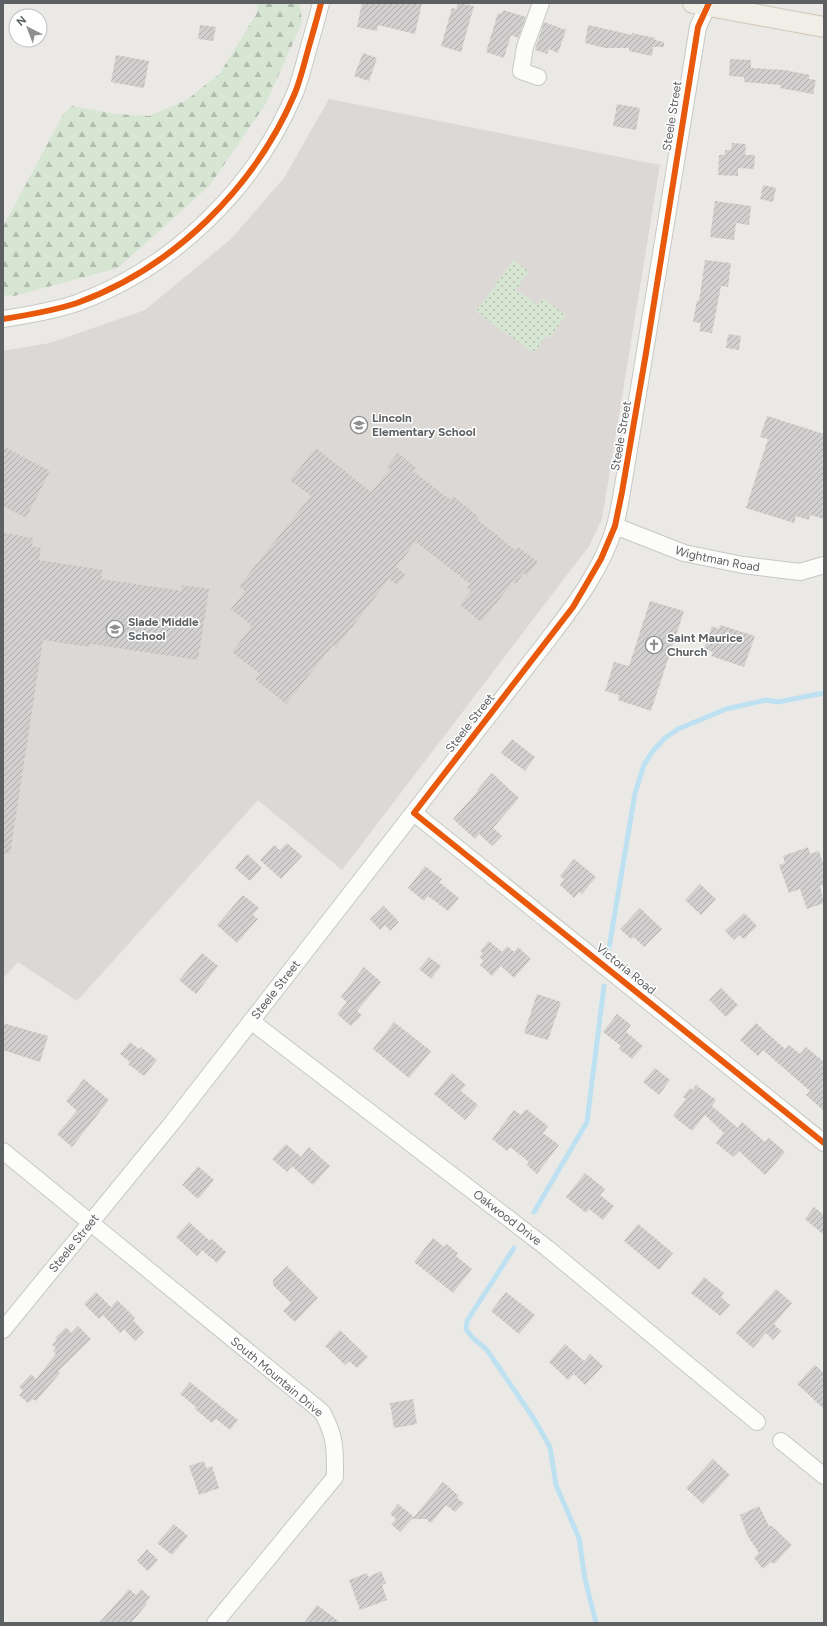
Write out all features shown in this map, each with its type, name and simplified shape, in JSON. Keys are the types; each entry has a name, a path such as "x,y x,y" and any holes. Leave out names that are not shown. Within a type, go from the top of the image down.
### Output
{"main road":[{"path":"703,4 824,27"}],"street":[{"path":"3,319 48,311 76,303 114,287 177,248 218,209 248,175 279,128 296,92 320,3"},
{"path":"538,77 521,71 525,47 541,3"},
{"name":"Steele Street","path":"3,1330 251,1021 414,813 573,607 598,564 615,526 643,369 698,27 703,4"},
{"name":"Wightman Road","path":"615,526 684,553 743,565 800,572 824,565"},
{"name":"Victoria Road","path":"414,813 824,1143"},
{"name":"Oakwood Drive","path":"251,1021 547,1248 757,1422"},
{"name":"South Mountain Drive","path":"3,1151 322,1412 332,1428 335,1449 335,1477 215,1623"},
{"path":"781,1441 824,1476"}],"shaded area":[{"name":"Lincoln Elementary School","path":"329,99 660,165 602,519 589,546 342,870 258,800 77,1001 18,962 3,979 3,351 50,343 145,310 232,238 284,178"}],"green space":[{"path":"257,3 300,3 302,23 265,105 210,185 118,268 14,296 3,295 3,227 63,115 72,106 116,114 149,116 187,100 220,73 257,13"},
{"path":"513,260 529,271 516,290 538,305 543,298 566,315 550,338 546,336 534,353 476,312"}],"building":[{"path":"362,3 422,3 415,34 378,25 377,31 357,27"},
{"path":"458,3 474,6 461,52 441,46 452,8 456,9"},
{"path":"503,10 526,17 518,38 511,35 504,58 486,52 498,13 502,14"},
{"path":"544,22 566,30 558,53 549,49 547,54 535,50"},
{"path":"200,25 216,27 213,41 198,39"},
{"path":"588,25 632,35 632,33 655,38 655,40 664,42 664,47 653,47 652,56 629,51 629,48 605,48 585,43"},
{"path":"363,53 377,58 369,81 354,76"},
{"path":"116,55 149,61 144,88 111,82"},
{"path":"730,59 751,60 751,68 784,70 810,75 809,79 816,80 813,94 780,88 781,85 744,82 744,77 729,76"},
{"path":"617,104 640,108 636,130 613,126"},
{"path":"732,143 746,144 745,155 755,155 754,169 738,168 738,176 718,175 719,155 725,155 725,150 731,150"},
{"path":"763,185 776,188 773,202 760,199"},
{"path":"715,201 751,206 749,225 736,223 734,240 710,237"},
{"path":"705,260 731,263 728,287 721,286 712,333 699,331 701,323 693,322 697,300 699,301"},
{"path":"728,334 741,336 739,350 726,348"},
{"path":"767,416 824,434 824,519 810,515 809,520 796,516 794,523 746,508 768,439 760,437"},
{"path":"3,446 50,471 26,518 3,506"},
{"path":"316,448 371,492 390,469 387,467 398,453 416,468 413,471 450,500 453,496 479,517 477,519 515,550 518,547 538,562 527,576 524,573 516,584 513,582 481,622 460,605 471,591 467,588 470,584 416,542 396,567 406,575 397,585 389,579 336,648 333,645 286,704 255,679 260,674 232,652 252,626 231,609 245,591 239,586 311,496 290,480"},
{"path":"3,533 33,538 32,546 41,548 39,560 103,570 101,579 182,591 182,585 209,589 198,660 90,644 89,647 43,640 10,854 3,853"},
{"name":"Saint Maurice Church","path":"650,601 684,611 651,711 618,700 619,695 605,691 614,662 629,666"},
{"path":"720,625 755,636 744,667 711,656 713,652 704,649 712,626 719,629"},
{"path":"512,739 535,757 525,771 501,753"},
{"path":"492,773 519,798 493,828 502,836 492,846 479,834 475,839 453,819"},
{"path":"287,843 302,856 281,879 260,860 274,845 280,850"},
{"path":"808,847 810,854 819,851 824,866 824,885 820,886 824,903 807,909 800,889 789,893 779,865 785,863 783,856"},
{"path":"247,854 262,868 250,881 235,868"},
{"path":"574,859 596,877 582,894 579,892 574,898 560,885 564,879 560,876"},
{"path":"425,866 442,879 439,882 459,898 448,911 428,896 424,901 408,888"},
{"path":"700,884 716,899 701,915 685,900"},
{"path":"243,895 259,908 253,915 258,919 237,943 217,925"},
{"path":"384,906 399,922 390,931 385,925 380,930 370,919"},
{"path":"640,908 662,929 644,947 634,937 631,939 620,929"},
{"path":"744,913 757,926 744,939 739,935 734,940 725,931"},
{"path":"489,941 502,952 507,946 514,952 518,947 531,959 514,978 501,966 492,976 480,965 484,961 479,957 483,953 480,951"},
{"path":"202,953 218,966 196,994 179,980"},
{"path":"429,957 441,966 431,979 419,969"},
{"path":"364,967 381,982 357,1011 362,1015 351,1026 337,1014 347,1002 341,997"},
{"path":"721,988 738,1005 726,1017 709,1000"},
{"path":"537,994 561,1002 548,1040 524,1033"},
{"path":"617,1014 631,1025 626,1032 643,1046 632,1059 619,1049 621,1046 603,1032"},
{"path":"394,1022 431,1051 409,1078 373,1049"},
{"path":"3,1023 48,1036 40,1062 3,1050"},
{"path":"756,1023 785,1049 789,1045 800,1054 806,1047 824,1062 824,1111 806,1095 810,1091 763,1050 758,1056 740,1040"},
{"path":"130,1042 139,1049 141,1047 157,1060 144,1076 128,1064 130,1062 120,1054"},
{"path":"655,1068 670,1080 659,1095 643,1082"},
{"path":"452,1073 466,1085 461,1091 478,1105 465,1120 434,1094"},
{"path":"84,1079 109,1100 72,1147 57,1134 77,1111 66,1101"},
{"path":"696,1085 716,1100 712,1106 738,1128 742,1122 765,1142 769,1138 785,1152 765,1175 739,1151 733,1157 716,1143 724,1133 705,1115 692,1131 673,1116 686,1099 683,1097 690,1088 693,1090"},
{"path":"526,1109 548,1126 543,1133 559,1145 537,1174 527,1165 529,1162 510,1147 507,1151 492,1139 514,1110 521,1115"},
{"path":"286,1144 301,1157 309,1147 330,1166 313,1185 292,1166 287,1172 272,1159"},
{"path":"198,1166 214,1180 198,1199 182,1185"},
{"path":"585,1173 605,1189 600,1195 614,1206 603,1220 589,1209 586,1213 566,1197"},
{"path":"814,1207 824,1215 824,1235 805,1219"},
{"path":"189,1222 210,1241 212,1239 226,1252 217,1263 202,1250 197,1256 176,1237"},
{"path":"638,1224 673,1253 659,1270 624,1241"},
{"path":"433,1238 444,1247 447,1244 458,1253 456,1256 472,1269 453,1293 414,1262"},
{"path":"287,1266 318,1298 295,1322 283,1311 291,1303 273,1285 273,1280"},
{"path":"704,1277 724,1293 721,1297 730,1305 720,1316 691,1293"},
{"path":"776,1289 792,1303 774,1324 781,1331 773,1340 766,1333 753,1348 736,1333"},
{"path":"96,1292 111,1307 117,1300 135,1318 133,1320 144,1332 135,1341 124,1329 120,1333 103,1315 99,1319 84,1304"},
{"path":"506,1292 535,1315 519,1334 491,1311"},
{"path":"78,1326 91,1339 58,1371 60,1373 36,1401 33,1399 28,1403 19,1395 23,1390 19,1387 31,1374 36,1379 56,1354 53,1351 56,1348 52,1345 57,1340 55,1338 66,1327 71,1333"},
{"path":"340,1330 368,1357 357,1368 349,1361 345,1365 325,1346"},
{"path":"565,1344 584,1361 590,1354 603,1366 585,1385 574,1374 568,1380 549,1362"},
{"path":"815,1365 824,1373 824,1409 797,1384"},
{"path":"190,1382 238,1420 230,1430 216,1419 212,1423 180,1394"},
{"path":"413,1399 417,1424 394,1428 390,1403"},
{"path":"713,1459 730,1475 703,1504 686,1488"},
{"path":"204,1461 206,1468 212,1466 219,1488 199,1495 189,1466"},
{"path":"443,1482 459,1496 457,1498 464,1503 455,1512 446,1505 431,1523 426,1519 412,1519 400,1532 391,1524 396,1519 390,1514 398,1504 414,1517"},
{"path":"759,1506 769,1526 772,1526 792,1545 774,1564 771,1562 763,1569 754,1558 759,1553 747,1535 740,1515"},
{"path":"174,1524 188,1536 172,1555 157,1543"},
{"path":"147,1549 158,1560 148,1571 137,1561"},
{"path":"381,1571 386,1583 382,1585 387,1600 360,1610 349,1580 367,1573 368,1577"},
{"path":"129,1589 136,1595 141,1589 150,1597 145,1603 147,1604 131,1623 99,1623"},
{"path":"317,1605 341,1623 304,1623"}],"waterway":[{"path":"609,948 635,793 644,765 652,752 665,738 678,729 726,709 766,700 778,702 824,693"},
{"path":"534,1212 587,1122 604,986"},
{"path":"514,1248 467,1321 466,1329 472,1337 487,1350 534,1419 550,1447 556,1485 579,1538 585,1579 596,1623"}],"cycle path":[{"path":"3,319 68,306 112,288 146,269 178,246 207,220 234,192 258,161 278,128 298,85 321,3"},
{"path":"709,3 698,27 646,353 615,526 601,559 573,607 414,813 824,1143"}],"place":[{"name":"Lincoln Elementary School","path":"359,425"},
{"name":"Slade Middle School","path":"115,629"},
{"name":"Saint Maurice Church","path":"654,645"}]}
